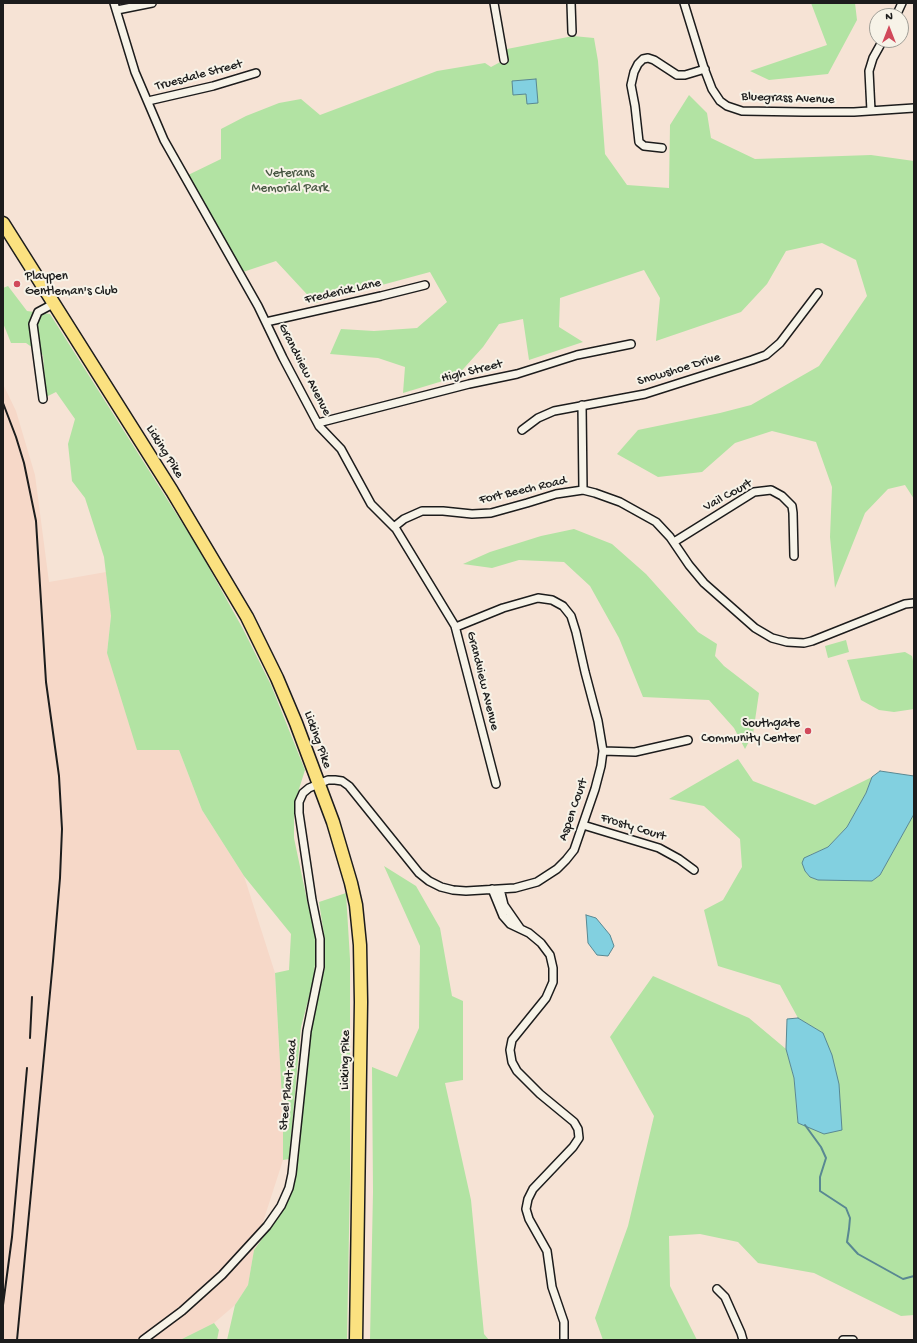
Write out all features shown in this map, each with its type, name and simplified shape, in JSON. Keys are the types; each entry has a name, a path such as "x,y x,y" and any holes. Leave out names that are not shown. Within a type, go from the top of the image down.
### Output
{"main road":[{"name":"Licking Pike","path":"3,222 53,304 172,491 247,618 277,678 296,723 333,822 356,905 360,945 361,1002 356,1340"}],"street":[{"path":"115,7 152,3"},
{"path":"494,3 504,60"},
{"path":"570,3 572,32"},
{"name":"Bluegrass Avenue","path":"684,3 712,89 720,101 727,106 739,110 804,112 871,112 914,108"},
{"name":"Grandview Avenue","path":"115,7 135,72 164,140 220,237 266,322 283,358 318,424 322,431 341,449 371,504 394,527 456,627 496,784"},
{"path":"871,112 869,71 873,58 879,48"},
{"path":"662,148 644,146 640,142 631,85 634,72 638,64 643,59 648,58 654,60 677,75 685,75 705,69"},
{"name":"Truesdale Street","path":"148,101 213,86 256,73"},
{"name":"Frederick Lane","path":"266,322 425,285"},
{"name":"Snowshoe Drive","path":"522,430 538,418 554,411 645,394 752,360 766,354 780,343 818,292"},
{"path":"43,399 33,324 38,312 53,304"},
{"name":"High Street","path":"318,424 404,401 517,374 577,355 631,344"},
{"path":"582,405 583,490"},
{"name":"Fort Beech Road","path":"394,527 404,519 422,512 443,511 472,514 491,512 556,494 583,490 620,502 647,516 662,528 674,542 688,565 704,583 755,628 769,637 787,642 804,642 830,635 905,604 914,602"},
{"name":"Vail Court","path":"674,542 754,492 771,490 787,499 792,506 794,513 794,556"},
{"name":"Aspen Court","path":"318,783 328,780 335,780 342,781 349,786 419,873 429,881 441,887 453,890 514,888 537,882 557,869 566,860 574,850 583,825 601,766 603,751 598,721 576,632 570,616 563,606 552,600 538,598 503,608 456,627"},
{"path":"603,751 638,751 688,740"},
{"name":"Steel Plant Road","path":"143,1340 182,1311 222,1276 267,1226 281,1206 289,1188 292,1174 307,1031 320,967 320,943 299,813 299,802 303,793 318,783"},
{"name":"Frosty Court","path":"583,825 659,848 679,859 694,870"},
{"path":"496,889 503,916 510,924 520,928 541,943 550,955 554,968 553,982 546,998 512,1040 510,1050 512,1062 517,1071 536,1091 574,1122 578,1129 579,1138 573,1147 533,1189 528,1198 526,1209 529,1219 547,1251 552,1287 564,1322 564,1340"},
{"path":"717,1288 725,1297 743,1340"},
{"path":"843,1340 853,1340"}],"shaded area":[{"path":"3,384 16,411 35,475 49,582 106,572 111,616 107,653 179,750 202,810 244,876 275,973 283,1117 283,1160 254,1250 248,1285 235,1305 214,1323 180,1340 3,1340"}],"green space":[{"path":"811,3 855,3 857,20 828,74 769,80 750,71 827,45"},
{"name":"Veterans Memorial Park","path":"573,36 594,38 598,61 605,154 627,185 669,188 670,125 689,95 707,113 711,138 755,159 871,155 914,161 914,499 905,485 888,489 865,513 835,588 830,537 832,487 816,442 772,431 735,443 702,472 658,477 617,454 638,430 751,405 819,366 867,296 856,260 822,243 786,251 767,284 741,312 656,341 660,298 644,270 560,298 559,327 583,342 529,360 523,319 499,324 483,347 456,377 403,393 405,367 378,358 330,354 341,329 374,331 417,328 447,302 430,272 315,303 276,261 240,273 186,176 221,159 221,129 246,116 279,103 301,99 320,115 437,71 485,63 491,67 504,60 502,50"},
{"path":"8,286 27,311 50,314 198,548 243,629 271,685 305,770 294,805 294,838 308,905 318,939 313,982 301,1027 289,1159 283,1160 283,1117 275,973 289,970 291,934 244,876 202,810 179,750 137,750 107,653 111,616 104,557 85,498 72,481 68,444 75,419 56,392 46,397 43,355 26,343 11,343 3,323 3,288"},
{"path":"574,529 612,544 646,574 698,632 717,644 715,656 724,666 759,693 753,734 745,749 734,728 709,700 643,697 619,638 590,586 564,562 519,560 492,568 463,564 490,552 541,536"},
{"path":"846,640 849,652 828,658 825,646"},
{"path":"905,652 912,656 914,666 914,709 894,712 879,710 861,700 847,660"},
{"path":"738,759 753,781 815,805 872,777 866,793 847,827 828,847 810,855 805,871 810,877 818,880 872,881 880,875 914,814 914,1315 901,1316 814,1273 758,1263 738,1242 700,1234 669,1236 670,1286 697,1340 603,1340 595,1318 628,1226 654,1116 610,1037 653,976 749,1018 786,1049 794,1078 798,1123 805,1125 823,1033 798,1018 780,985 718,966 704,910 723,900 742,867 740,839 704,806 669,799"},
{"path":"384,866 416,886 440,928 452,996 463,1001 463,1080 445,1083 471,1200 484,1334 489,1340 370,1340 373,1192 372,1067 397,1077 419,1028 420,946"},
{"path":"346,893 350,959 350,1177 347,1340 227,1340 235,1305 248,1285 254,1250 282,1211 297,1157 312,1018 325,968 325,941 319,902"},
{"path":"214,1323 219,1330 217,1340 180,1340"}],"water":[{"path":"536,79 538,103 527,104 526,94 513,95 512,81"},
{"path":"880,771 914,776 914,814 880,875 872,881 818,880 810,877 805,871 802,863 804,858 828,847 847,827 866,793 872,777"},
{"path":"586,915 596,918 610,935 614,946 608,956 597,955 588,943"},
{"path":"798,1018 823,1033 832,1055 839,1084 842,1130 824,1134 798,1123 794,1078 786,1049 787,1019"}],"waterway":[{"path":"805,1125 821,1147 826,1158 820,1177 820,1191 846,1208 850,1218 847,1242 858,1254 903,1279 914,1276"}],"railway":[{"path":"3,403 24,463 36,521 46,682 59,776 62,829 60,878 53,961 17,1340"},
{"path":"30,1038 32,997"},
{"path":"3,1305 12,1237 27,1068"}],"place":[{"name":"Playpen Gentleman's Club","path":"17,284"},
{"name":"Southgate Community Center","path":"808,731"}]}
